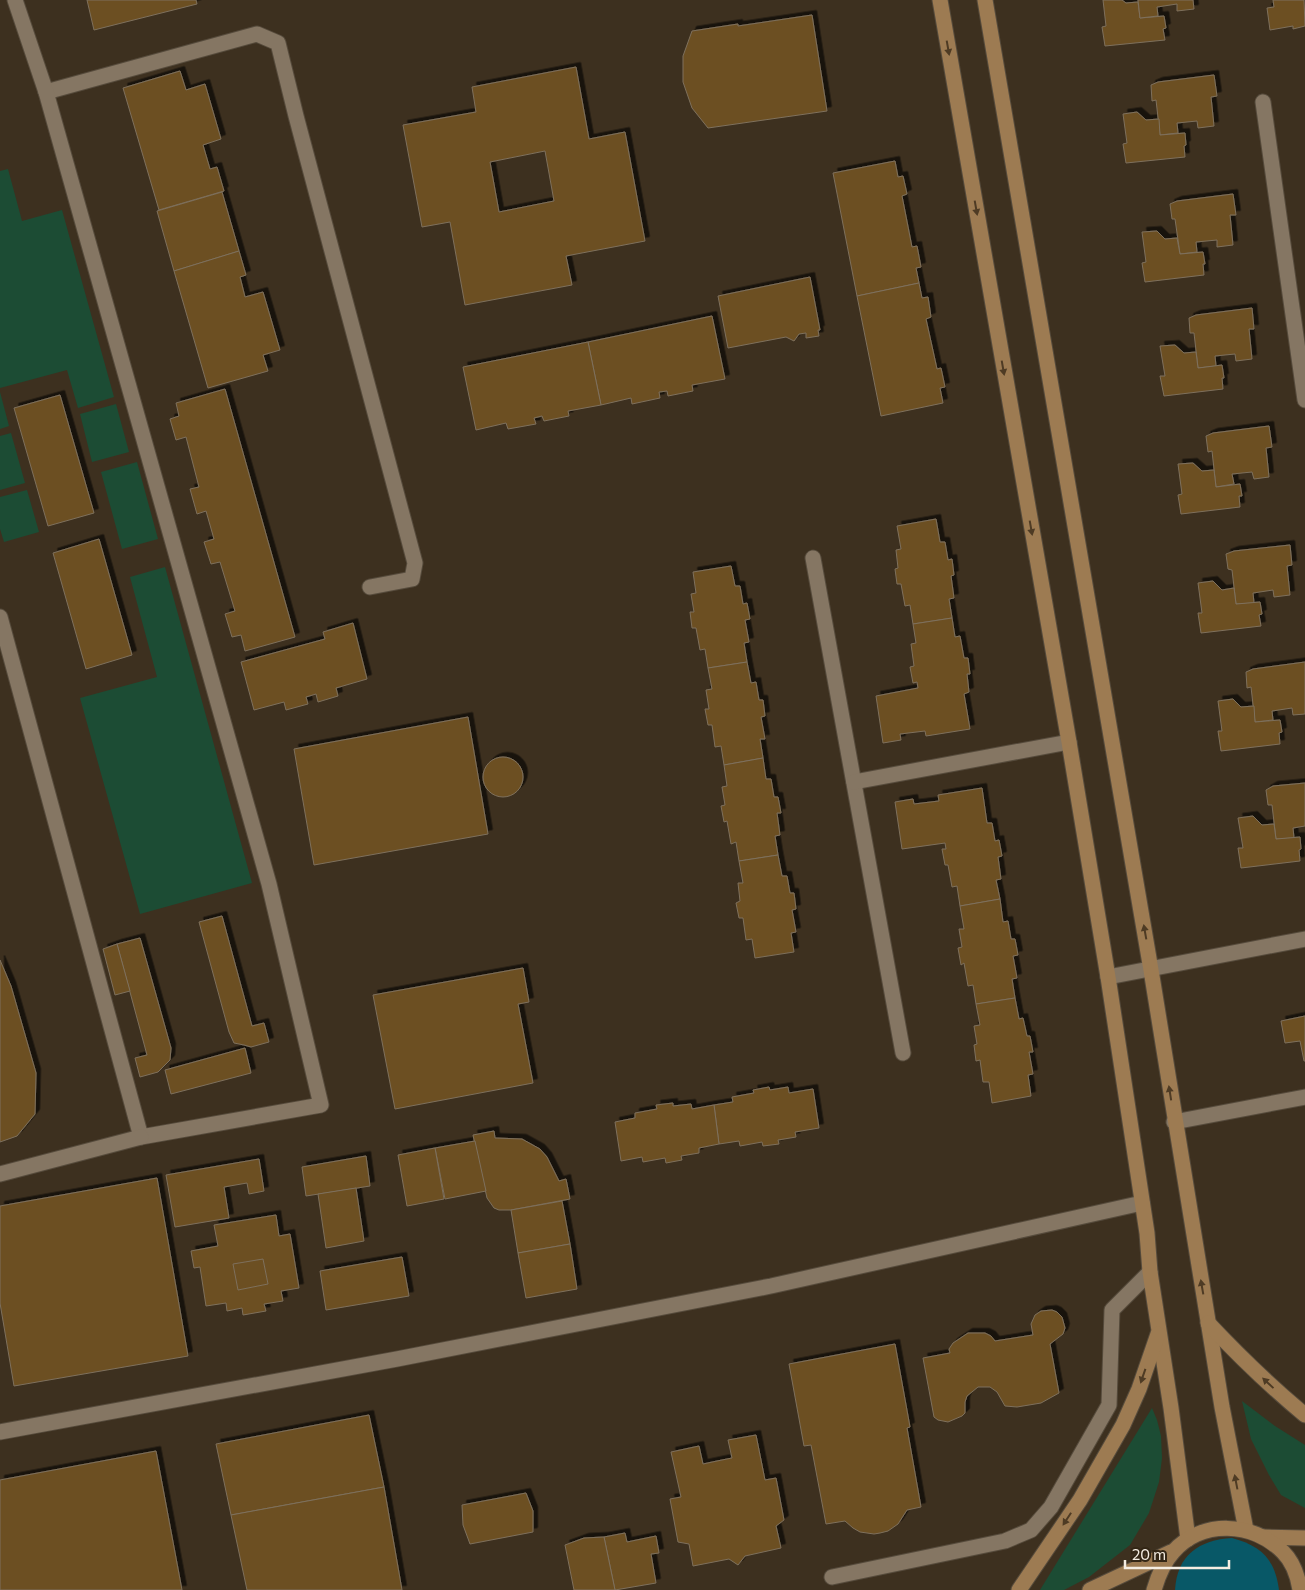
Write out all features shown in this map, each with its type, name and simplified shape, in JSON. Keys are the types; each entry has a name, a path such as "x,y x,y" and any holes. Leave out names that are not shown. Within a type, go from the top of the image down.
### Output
{"main road":[{"path":"940,0 1108,977 1147,1233 1150,1272 1160,1330 1188,1539"},
{"path":"985,0 1151,970 1174,1122 1222,1407 1246,1530"},
{"path":"1208,1323 1241,1359 1276,1392 1305,1414"},
{"path":"1019,1590 1080,1500 1123,1426 1139,1389 1160,1330"},
{"path":"1154,1590 1160,1570 1173,1552 1188,1539 1206,1530 1226,1527 1246,1530 1264,1537 1284,1553 1297,1575 1300,1590"},
{"path":"1264,1537 1305,1538"},
{"path":"1090,1590 1173,1552"}],"street":[{"path":"0,1174 142,1137 321,1104 269,884 46,92 15,0"},
{"path":"46,92 257,34 278,43 414,563 412,579 370,587"},
{"path":"1263,102 1305,400"},
{"path":"813,558 903,1053"},
{"path":"0,617 142,1137"},
{"path":"854,782 1069,742"},
{"path":"1108,977 1305,939"},
{"path":"1174,1122 1305,1097"},
{"path":"0,1432 397,1359 771,1286 1142,1203"},
{"path":"832,1577 1005,1541 1031,1530 1051,1507 1109,1405 1112,1310 1150,1272"}],"green space":[{"path":"8,169 22,221 62,210 114,397 78,408 67,370 0,388 0,171"},
{"path":"0,392 9,426 0,429"},
{"path":"116,404 129,452 92,462 80,414"},
{"path":"11,433 25,483 0,490 0,436"},
{"path":"137,462 158,539 122,549 101,472"},
{"path":"27,490 39,532 4,542 0,529 0,497"},
{"path":"165,567 252,883 140,914 80,698 157,677 130,577"},
{"path":"1242,1401 1275,1426 1305,1445 1305,1508 1281,1495 1269,1475 1251,1439"},
{"path":"1152,1408 1161,1436 1162,1458 1159,1482 1149,1513 1130,1545 1089,1577 1064,1590 1040,1590"}],"water":[{"path":"1232,1538 1251,1545 1265,1556 1274,1570 1279,1590 1175,1590 1180,1567 1192,1552 1209,1542"}],"building":[{"path":"87,0 196,0 197,4 94,30"},
{"path":"1103,0 1122,0 1126,3 1138,2 1140,18 1164,16 1166,28 1163,29 1165,40 1105,46 1102,27 1106,26"},
{"path":"1138,0 1193,0 1194,9 1177,11 1177,4 1157,7 1158,16 1140,18"},
{"path":"1273,0 1304,0 1305,26 1293,29 1293,26 1270,30 1267,8 1274,7"},
{"path":"812,15 827,111 708,128 692,108 683,82 683,56 692,31"},
{"path":"576,67 589,139 625,132 645,241 566,256 572,285 465,305 450,222 422,227 403,125 476,112 472,87","holes":["545,151 554,201 499,212 490,162"]},
{"path":"180,71 186,90 205,84 221,139 203,145 210,169 217,167 224,191 159,210 123,88"},
{"path":"1214,75 1217,96 1211,97 1214,126 1198,128 1197,121 1177,123 1178,133 1160,135 1156,100 1152,101 1151,85 1158,82"},
{"path":"1137,112 1146,120 1159,119 1160,135 1185,133 1185,157 1126,163 1123,144 1127,143 1123,114"},
{"path":"895,161 898,177 903,176 907,194 902,196 912,247 917,246 921,267 916,268 919,283 857,296 833,173"},
{"path":"222,192 239,251 174,271 157,211"},
{"path":"1233,194 1236,215 1230,215 1233,245 1217,247 1217,240 1196,242 1197,252 1180,254 1175,219 1172,219 1170,204 1177,201"},
{"path":"1157,231 1165,239 1177,238 1180,254 1203,252 1204,275 1145,282 1142,263 1146,262 1142,232"},
{"path":"239,251 246,275 240,277 245,297 263,292 280,350 263,355 268,371 208,388 174,271"},
{"path":"810,277 820,330 818,330 819,336 806,338 806,333 799,334 794,341 786,337 728,348 718,296"},
{"path":"919,283 922,298 928,297 931,317 926,319 937,369 941,368 945,387 940,388 943,403 881,416 857,296"},
{"path":"1252,308 1254,329 1249,329 1252,359 1236,361 1235,354 1215,356 1216,366 1198,368 1194,333 1190,333 1189,318 1196,315"},
{"path":"712,316 725,379 692,385 693,391 668,396 667,391 659,392 660,398 632,404 631,398 601,405 588,342"},
{"path":"588,342 601,405 568,411 569,416 544,421 542,416 534,418 536,424 508,429 506,423 476,430 463,367"},
{"path":"1175,345 1184,353 1196,352 1198,368 1222,365 1223,389 1164,396 1160,376 1165,376 1160,346"},
{"path":"225,389 295,637 245,651 241,635 232,637 225,614 235,611 220,562 211,564 204,542 214,539 206,511 197,514 190,489 199,487 186,437 176,440 170,419 179,416 176,403"},
{"path":"60,395 94,513 48,526 14,408"},
{"path":"1269,426 1272,447 1266,448 1269,477 1254,479 1252,472 1232,474 1234,484 1216,487 1212,451 1208,452 1206,436 1213,433"},
{"path":"1193,463 1202,471 1214,470 1216,487 1240,484 1242,496 1239,496 1240,507 1181,514 1178,495 1182,494 1178,464"},
{"path":"936,519 940,542 945,542 948,560 952,559 954,575 951,576 954,598 949,599 952,618 913,624 910,605 905,606 901,584 897,584 895,569 898,568 896,550 901,549 897,526"},
{"path":"99,539 132,655 86,669 53,553"},
{"path":"1290,545 1292,565 1287,566 1290,595 1274,597 1273,590 1253,593 1254,603 1236,604 1232,570 1228,569 1226,554 1234,551"},
{"path":"731,566 735,586 740,586 743,604 747,603 750,619 745,620 749,642 744,643 747,662 708,668 705,649 700,650 696,628 692,628 690,612 694,612 691,594 696,593 693,572"},
{"path":"1213,581 1222,590 1234,588 1236,604 1260,602 1262,614 1259,615 1261,626 1201,633 1198,613 1202,613 1198,583"},
{"path":"952,618 955,637 960,636 964,658 968,658 970,674 967,674 969,692 964,694 970,729 926,736 925,731 900,734 901,740 883,743 876,696 918,688 917,682 913,683 910,667 914,666 911,644 916,643 913,624"},
{"path":"353,623 367,679 336,688 338,696 318,702 316,694 306,697 308,704 286,710 284,702 254,710 241,662 325,639 323,632"},
{"path":"747,662 751,683 756,682 759,700 763,700 765,716 761,717 765,739 760,739 763,758 724,765 721,746 715,747 712,725 708,725 705,709 709,709 706,690 712,689 708,668"},
{"path":"1305,662 1305,714 1293,715 1292,708 1272,711 1273,720 1255,722 1251,687 1247,688 1246,672 1253,669"},
{"path":"1233,699 1241,707 1254,706 1255,722 1280,720 1282,732 1279,733 1280,744 1221,751 1218,731 1222,731 1218,701"},
{"path":"468,717 488,834 314,865 294,749"},
{"path":"503,757 517,763 523,777 517,791 503,797 489,791 483,777 489,763"},
{"path":"763,758 766,779 771,779 774,797 778,797 781,813 777,813 780,835 775,836 778,855 739,861 736,842 731,844 727,821 724,822 721,806 725,805 722,787 727,786 724,765"},
{"path":"1305,783 1305,826 1293,828 1294,838 1276,839 1272,805 1268,805 1266,790 1273,786"},
{"path":"982,788 987,823 992,823 995,841 999,840 1002,856 998,857 1001,879 996,880 1000,899 960,906 957,886 952,887 948,865 945,865 942,849 946,849 945,843 902,849 895,802 913,799 914,804 939,801 938,795"},
{"path":"1253,816 1262,825 1274,824 1276,839 1300,837 1300,861 1241,868 1238,848 1243,848 1238,818"},
{"path":"778,855 782,876 787,876 790,893 794,893 796,909 792,910 796,932 791,933 794,952 755,958 752,939 746,940 743,918 739,918 736,903 740,901 738,883 743,883 739,861"},
{"path":"1000,899 1003,922 1008,921 1011,939 1015,939 1018,955 1013,956 1017,978 1012,979 1015,998 976,1004 973,985 968,986 964,963 961,965 958,948 962,947 959,929 964,929 960,906"},
{"path":"222,916 252,1026 264,1023 269,1042 251,1047 234,1043 229,1032 199,922"},
{"path":"140,938 171,1048 170,1060 158,1072 140,1077 135,1058 147,1055 117,944"},
{"path":"117,944 130,991 115,995 103,949"},
{"path":"0,960 11,986 36,1073 35,1114 17,1136 0,1142"},
{"path":"523,968 529,1002 518,1004 533,1083 395,1109 373,995"},
{"path":"1015,998 1019,1019 1023,1018 1027,1036 1030,1036 1033,1052 1029,1052 1033,1074 1028,1075 1031,1096 992,1103 989,1082 983,1082 980,1060 976,1061 974,1045 977,1044 974,1026 980,1025 976,1004"},
{"path":"1305,1016 1304,1061 1300,1041 1285,1043 1281,1021"},
{"path":"245,1048 251,1073 171,1094 165,1070"},
{"path":"769,1087 770,1090 788,1087 789,1093 813,1089 819,1128 795,1132 796,1137 778,1140 779,1144 763,1146 762,1142 740,1146 739,1141 719,1144 714,1105 733,1102 732,1097 754,1093 753,1090"},
{"path":"673,1103 673,1106 691,1104 692,1109 714,1105 719,1144 699,1148 699,1153 681,1156 682,1160 666,1163 665,1158 643,1162 642,1157 621,1161 615,1122 635,1118 635,1113 657,1109 656,1105"},
{"path":"494,1131 495,1138 522,1139 540,1149 547,1157 559,1181 566,1179 570,1199 511,1210 494,1208 487,1198 473,1135"},
{"path":"475,1141 486,1191 445,1199 435,1148"},
{"path":"435,1148 444,1199 407,1206 398,1155"},
{"path":"366,1156 370,1186 306,1196 302,1167"},
{"path":"259,1159 264,1191 249,1194 247,1183 224,1187 229,1218 175,1227 166,1175"},
{"path":"157,1178 188,1356 14,1386 0,1303 0,1206"},
{"path":"356,1188 364,1241 326,1248 318,1194"},
{"path":"562,1201 570,1244 518,1253 511,1210"},
{"path":"276,1215 279,1236 290,1234 299,1288 281,1291 283,1301 264,1304 266,1311 243,1315 242,1308 227,1311 226,1303 206,1306 200,1267 194,1268 191,1251 218,1246 214,1225"},
{"path":"570,1244 577,1289 526,1298 518,1253"},
{"path":"402,1257 409,1296 326,1310 320,1271"},
{"path":"263,1259 268,1284 238,1290 233,1264"},
{"path":"1052,1310 1062,1317 1065,1328 1063,1334 1050,1344 1059,1393 1041,1403 1017,1407 1005,1406 997,1392 990,1387 978,1387 967,1396 965,1413 962,1416 948,1422 934,1417 923,1358 950,1353 949,1349 953,1343 968,1333 985,1333 995,1341 1033,1335 1031,1324 1035,1315 1041,1311"},
{"path":"895,1344 910,1427 907,1428 921,1507 907,1510 898,1524 888,1531 880,1533 860,1532 845,1521 826,1524 811,1445 804,1446 789,1364"},
{"path":"369,1415 384,1487 231,1515 216,1444"},
{"path":"756,1435 765,1480 776,1478 784,1520 776,1526 781,1548 745,1556 738,1565 729,1559 693,1566 689,1544 678,1542 670,1499 681,1497 671,1452 699,1446 703,1464 732,1458 728,1440"},
{"path":"156,1451 182,1590 0,1590 0,1480"},
{"path":"384,1487 402,1590 247,1590 231,1515"},
{"path":"526,1493 533,1511 533,1532 470,1544 463,1525 462,1505"},
{"path":"625,1533 627,1542 656,1536 659,1553 651,1554 656,1583 615,1590 604,1537"},
{"path":"604,1537 615,1590 574,1590 565,1545 584,1538"}]}
